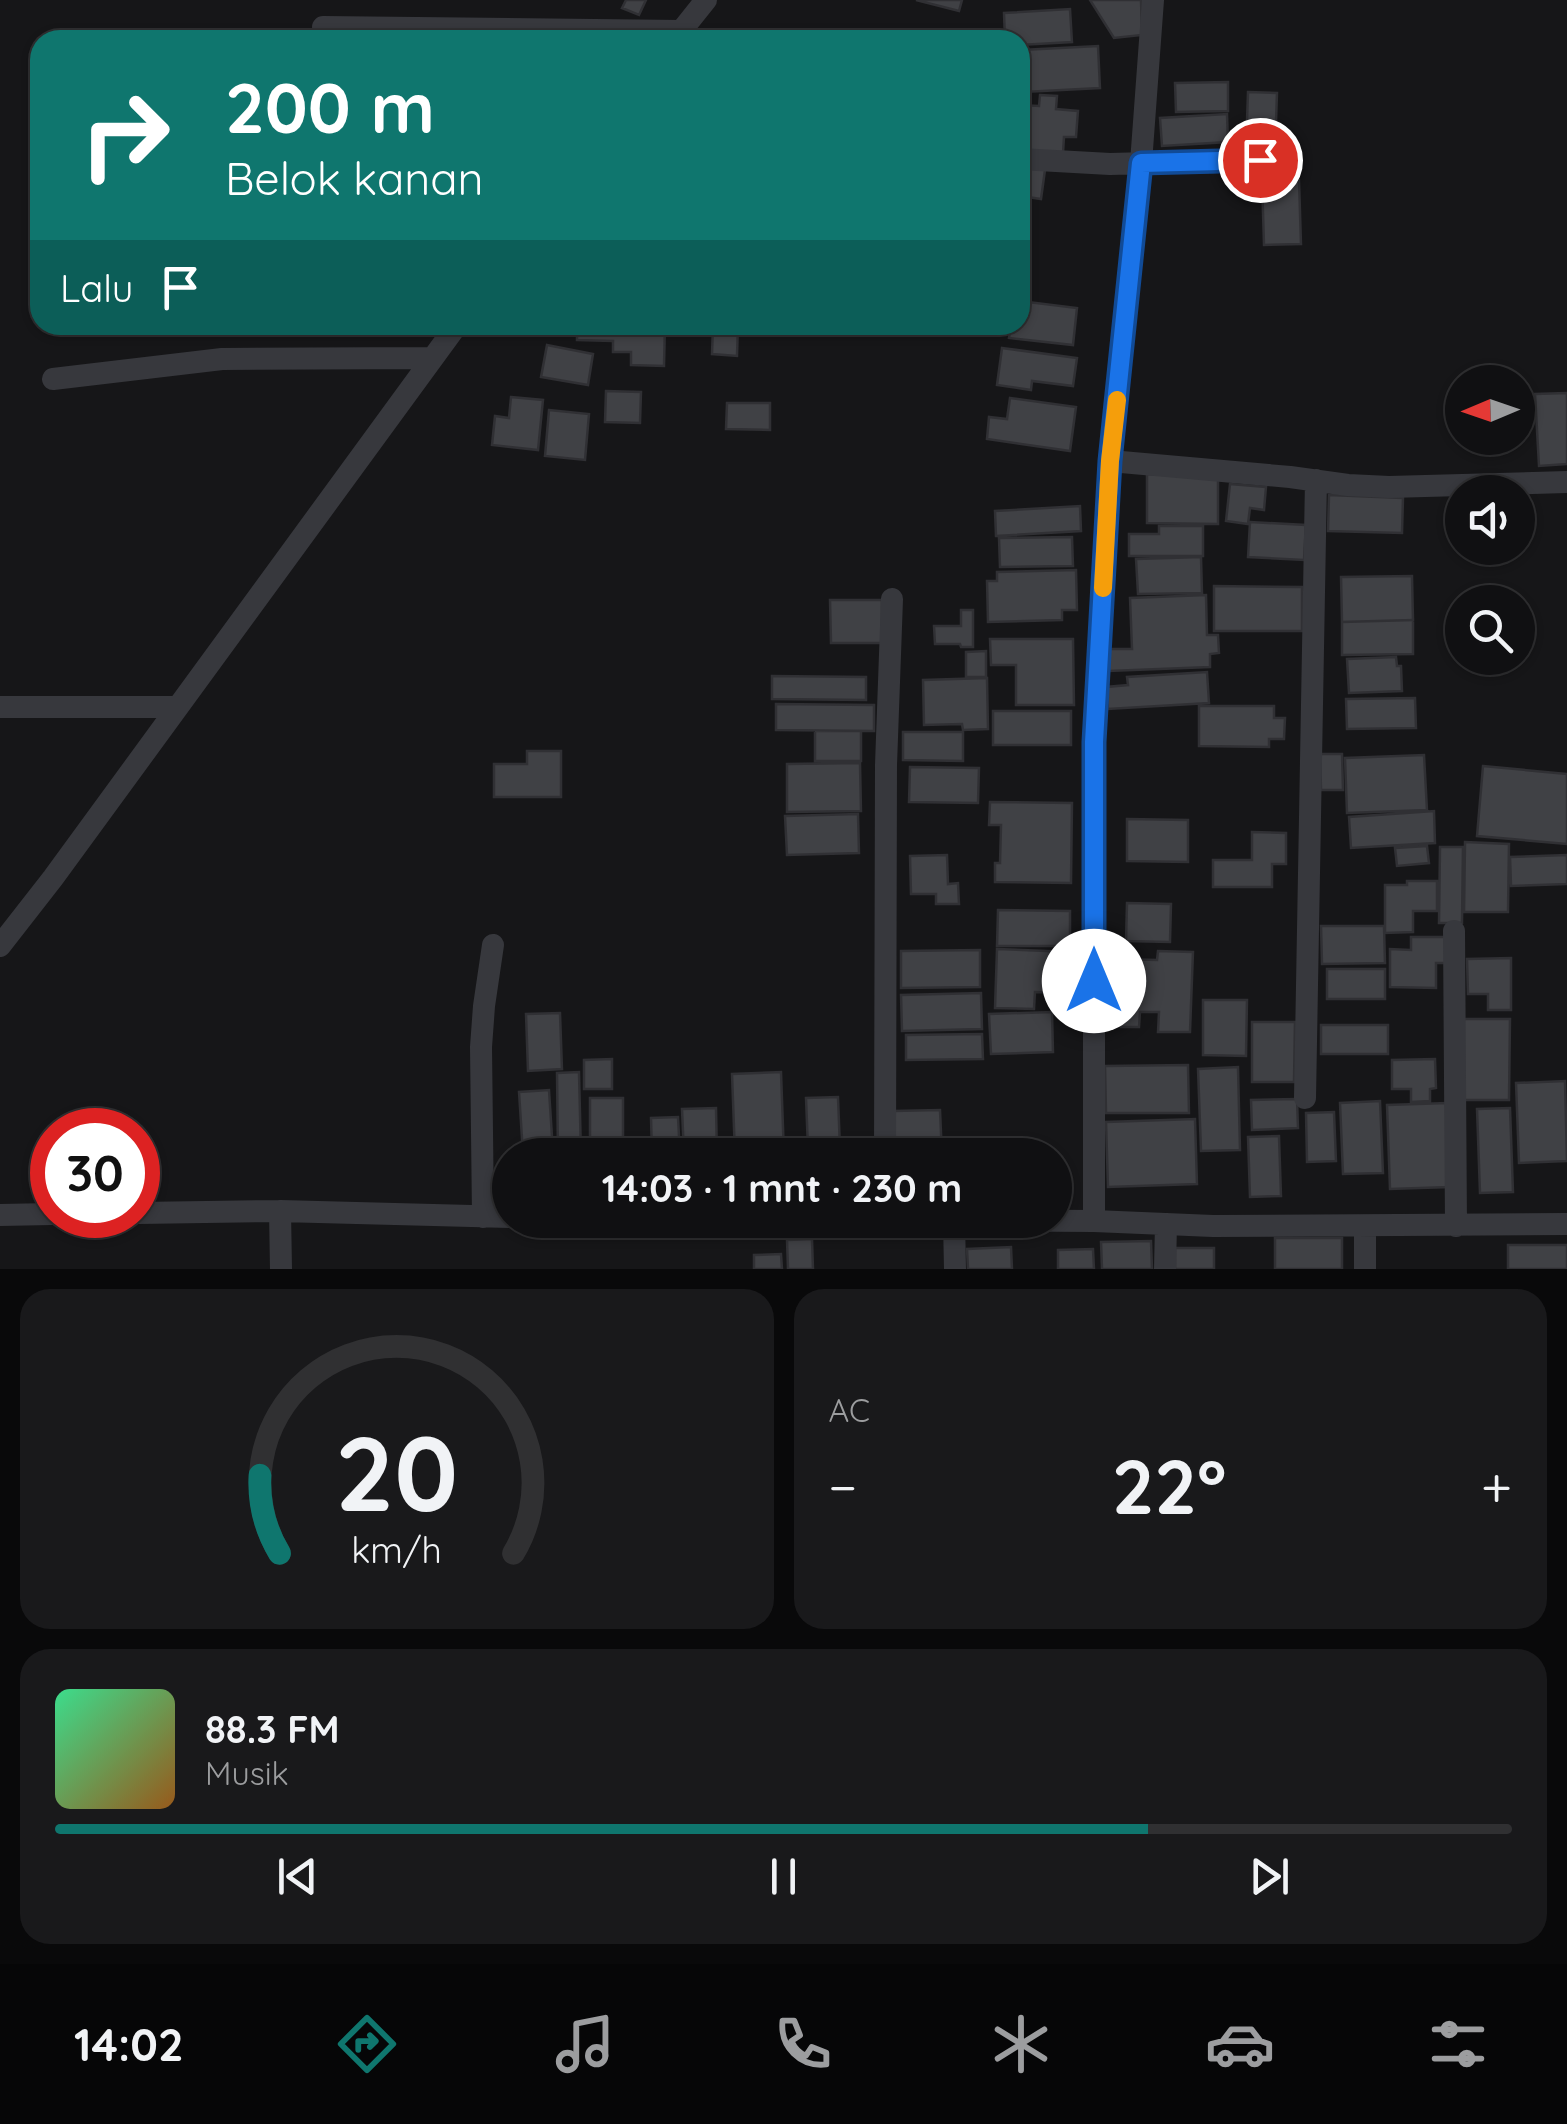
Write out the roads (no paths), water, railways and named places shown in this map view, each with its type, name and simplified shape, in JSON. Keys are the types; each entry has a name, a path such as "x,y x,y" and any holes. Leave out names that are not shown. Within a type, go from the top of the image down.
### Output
{"street":[{"path":"681,30 706,0"},
{"path":"1094,1221 1094,742 1110,461 1141,163 1153,0"},
{"path":"323,27 456,30"},
{"path":"1030,159 1141,163 1260,160"},
{"path":"0,946 54,878 449,335"},
{"path":"53,378 222,360 432,358"},
{"path":"1110,461 1389,487 1567,482"},
{"path":"1304,1098 1316,480"},
{"path":"885,1138 886,784 892,599"},
{"path":"0,707 177,707"},
{"path":"1454,931 1456,1226"},
{"path":"483,1217 482,1046 493,944"},
{"path":"280,1211 281,1269"},
{"path":"160,1213 280,1211 492,1217"},
{"path":"0,1214 30,1214"},
{"path":"1072,1221 1365,1227 1567,1224"},
{"path":"1165,1269 1166,1224"},
{"path":"1365,1227 1365,1269"},
{"path":"955,1238 956,1269"}]}
